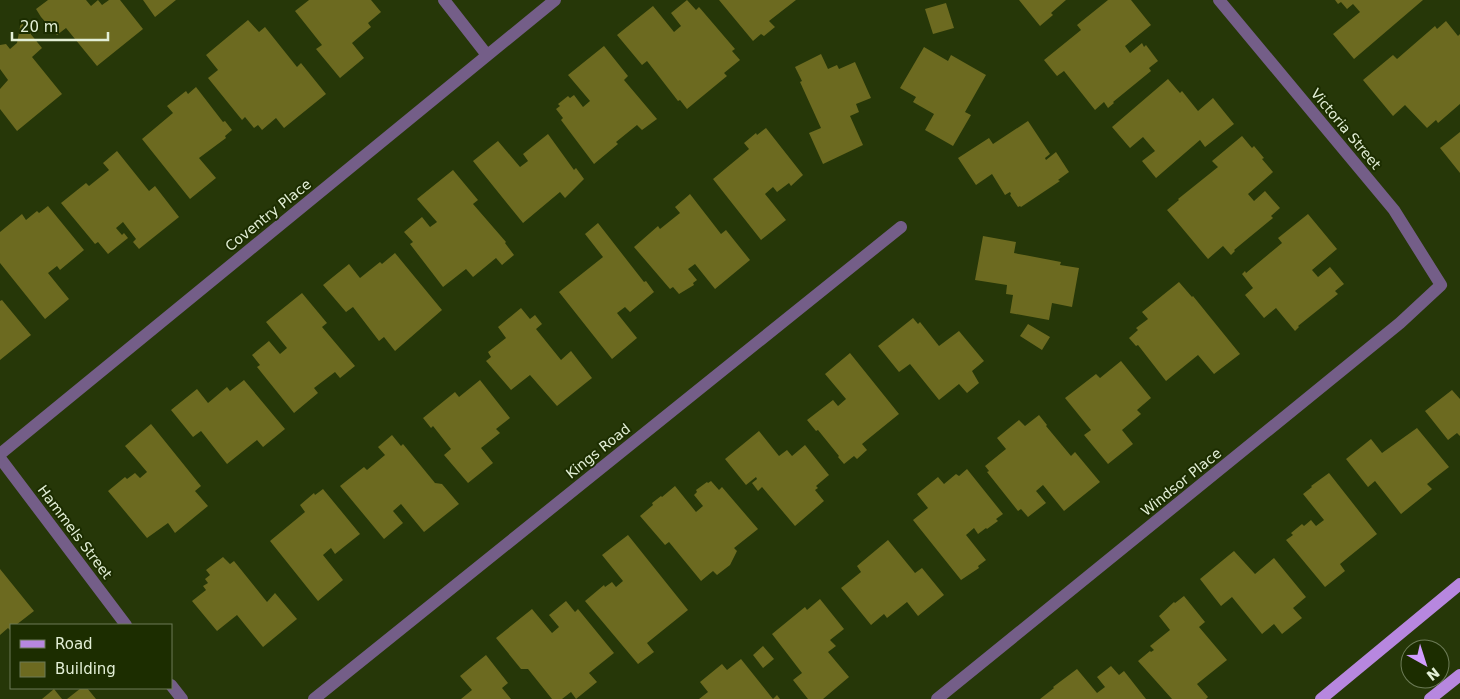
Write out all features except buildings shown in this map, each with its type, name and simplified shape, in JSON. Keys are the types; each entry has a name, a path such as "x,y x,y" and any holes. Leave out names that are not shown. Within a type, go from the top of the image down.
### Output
{"main road":[{"path":"1321,699 1460,584"},
{"path":"1430,699 1460,675"}],"street":[{"path":"444,0 487,55"},
{"name":"Coventry Place","path":"0,456 555,0"},
{"name":"Victoria Street","path":"1219,0 1394,210 1441,285"},
{"name":"Kings Road","path":"314,699 901,227"},
{"name":"Windsor Place","path":"937,699 1400,323 1441,285"},
{"name":"Hammels Street","path":"0,456 125,624"},
{"path":"172,686 182,699"}]}
